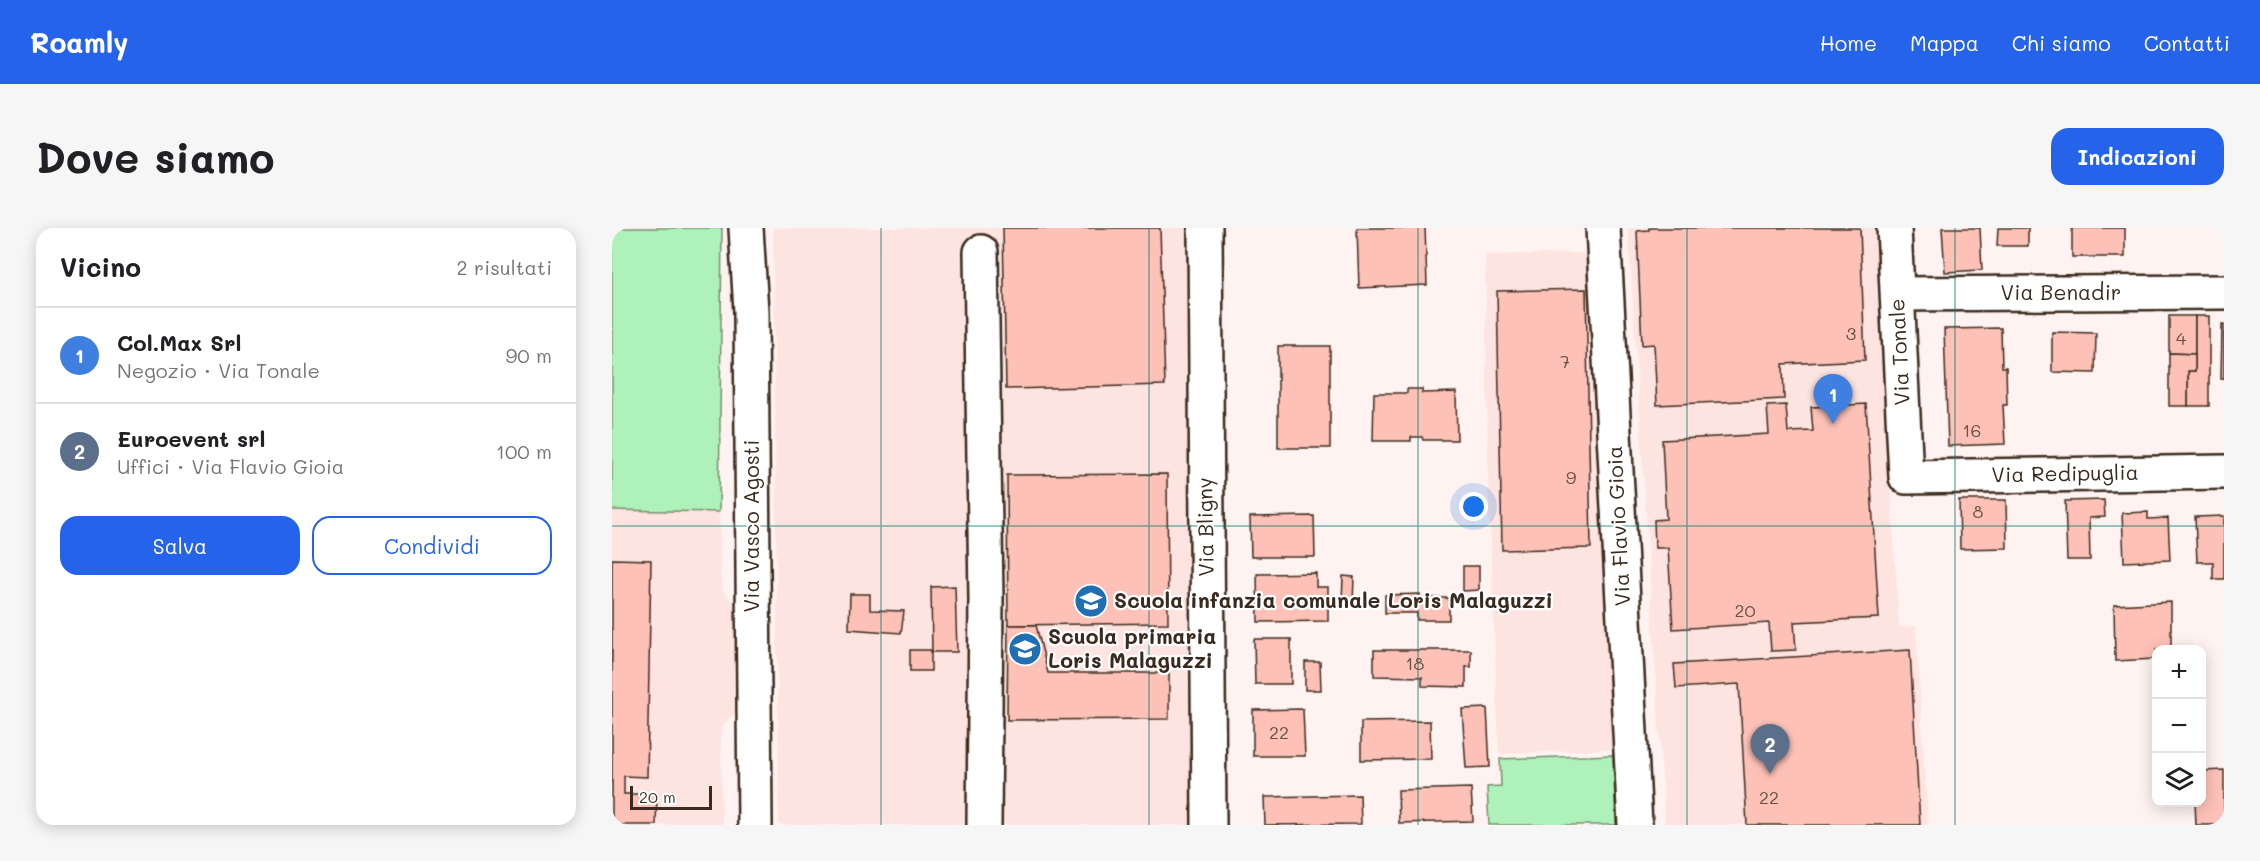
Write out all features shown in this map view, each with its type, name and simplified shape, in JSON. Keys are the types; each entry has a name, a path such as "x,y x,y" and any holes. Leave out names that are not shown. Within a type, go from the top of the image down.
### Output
{"street":[{"name":"Via Vasco Agosti","path":"746,228 751,312 755,825"},
{"name":"Via Bligny","path":"1205,228 1209,825"},
{"name":"Via Flavio Gioia","path":"1603,228 1635,825"},
{"name":"Via Tonale","path":"1894,228 1906,477"},
{"path":"981,252 986,599 984,825"},
{"name":"Via Benadir","path":"1898,294 2224,292"},
{"name":"Via Redipuglia","path":"1906,477 2224,472"}],"shaded area":[{"path":"773,228 1193,228 1199,825 779,825"},
{"path":"1628,228 1876,228 1899,628 1916,626 1928,825 1665,825"},
{"path":"1590,253 1613,749 1499,754 1488,480 1485,255"},
{"path":"612,510 719,512 721,589 734,603 735,713 721,728 722,825 612,825"}],"green space":[{"path":"612,228 722,228 719,512 612,510"},
{"path":"1613,755 1616,825 1489,825 1487,787 1501,786 1500,759"}],"building":[{"path":"1003,228 1160,228 1165,385 1006,389"},
{"path":"1357,228 1425,228 1427,285 1359,288"},
{"path":"1649,228 1860,228 1865,360 1783,364 1784,399 1657,405 1654,344 1642,345 1637,231 1649,230"},
{"path":"1942,228 1980,228 1982,270 1945,272"},
{"path":"1998,228 2028,228 2028,246 1997,246"},
{"path":"2072,228 2125,228 2125,257 2072,257"},
{"path":"1586,289 1591,548 1502,550 1497,291"},
{"path":"2169,316 2195,316 2195,354 2169,353"},
{"path":"2195,316 2209,316 2209,406 2188,406 2188,371 2195,371"},
{"path":"2222,324 2224,324 2224,379 2221,379"},
{"path":"2001,328 2002,367 2006,367 2007,405 2003,405 2005,444 1948,446 1944,329"},
{"path":"2052,332 2096,333 2095,373 2052,372"},
{"path":"1278,346 1330,346 1330,448 1278,448"},
{"path":"2169,353 2195,354 2195,371 2188,371 2188,406 2169,406"},
{"path":"1407,389 1422,389 1422,393 1456,392 1457,440 1423,440 1422,437 1411,437 1411,441 1373,441 1374,393 1407,393"},
{"path":"1866,404 1879,618 1794,622 1796,650 1771,651 1769,623 1673,629 1668,548 1655,548 1654,520 1666,519 1662,440 1769,434 1767,406 1786,405 1788,432 1813,431 1811,407"},
{"path":"1167,474 1168,623 1008,625 1007,475"},
{"path":"1959,500 2006,500 2007,548 1960,549"},
{"path":"2104,500 2105,517 2089,518 2090,560 2067,560 2065,501"},
{"path":"2148,512 2148,519 2168,518 2170,560 2124,562 2122,513"},
{"path":"1314,516 1315,557 1251,557 1250,517"},
{"path":"2224,516 2224,579 2213,579 2213,562 2197,562 2195,517"},
{"path":"612,559 651,560 647,777 624,776 624,794 657,794 656,825 612,825"},
{"path":"1463,566 1479,566 1479,590 1463,591"},
{"path":"1316,573 1316,587 1328,587 1328,621 1258,622 1257,574"},
{"path":"1343,576 1354,577 1353,604 1342,603"},
{"path":"955,586 957,652 932,652 931,587"},
{"path":"850,594 870,594 870,610 904,611 901,633 849,629"},
{"path":"1420,594 1420,598 1449,598 1449,620 1417,620 1417,613 1385,613 1385,595"},
{"path":"2171,602 2171,645 2152,645 2152,659 2115,661 2114,605"},
{"name":"Scuola primaria Loris Malaguzzi","path":"1008,625 1036,625 1048,673 1169,673 1169,719 1007,720"},
{"path":"1254,639 1291,639 1291,684 1255,684"},
{"path":"910,650 931,650 931,671 910,671"},
{"path":"1374,650 1471,650 1471,667 1466,667 1466,687 1422,686 1422,677 1374,676"},
{"path":"1910,650 1920,825 1747,825 1739,684 1676,688 1674,664"},
{"path":"1305,662 1320,662 1321,690 1305,690"},
{"path":"1487,708 1490,767 1466,768 1462,709"},
{"path":"1303,709 1305,756 1253,756 1253,710"},
{"path":"1430,721 1431,759 1361,760 1361,722"},
{"path":"2224,770 2224,825 2196,825 2195,807 2206,807 2206,771"},
{"path":"1471,788 1473,821 1399,823 1398,790"},
{"path":"1360,795 1361,824 1265,825 1264,797"}],"place":[{"name":"Col.Max Srl","path":"1833,424"},
{"name":"Scuola infanzia comunale Loris Malaguzzi","path":"1091,601"},
{"name":"Scuola primaria Loris Malaguzzi","path":"1025,649"},
{"name":"Euroevent srl","path":"1770,774"}]}
